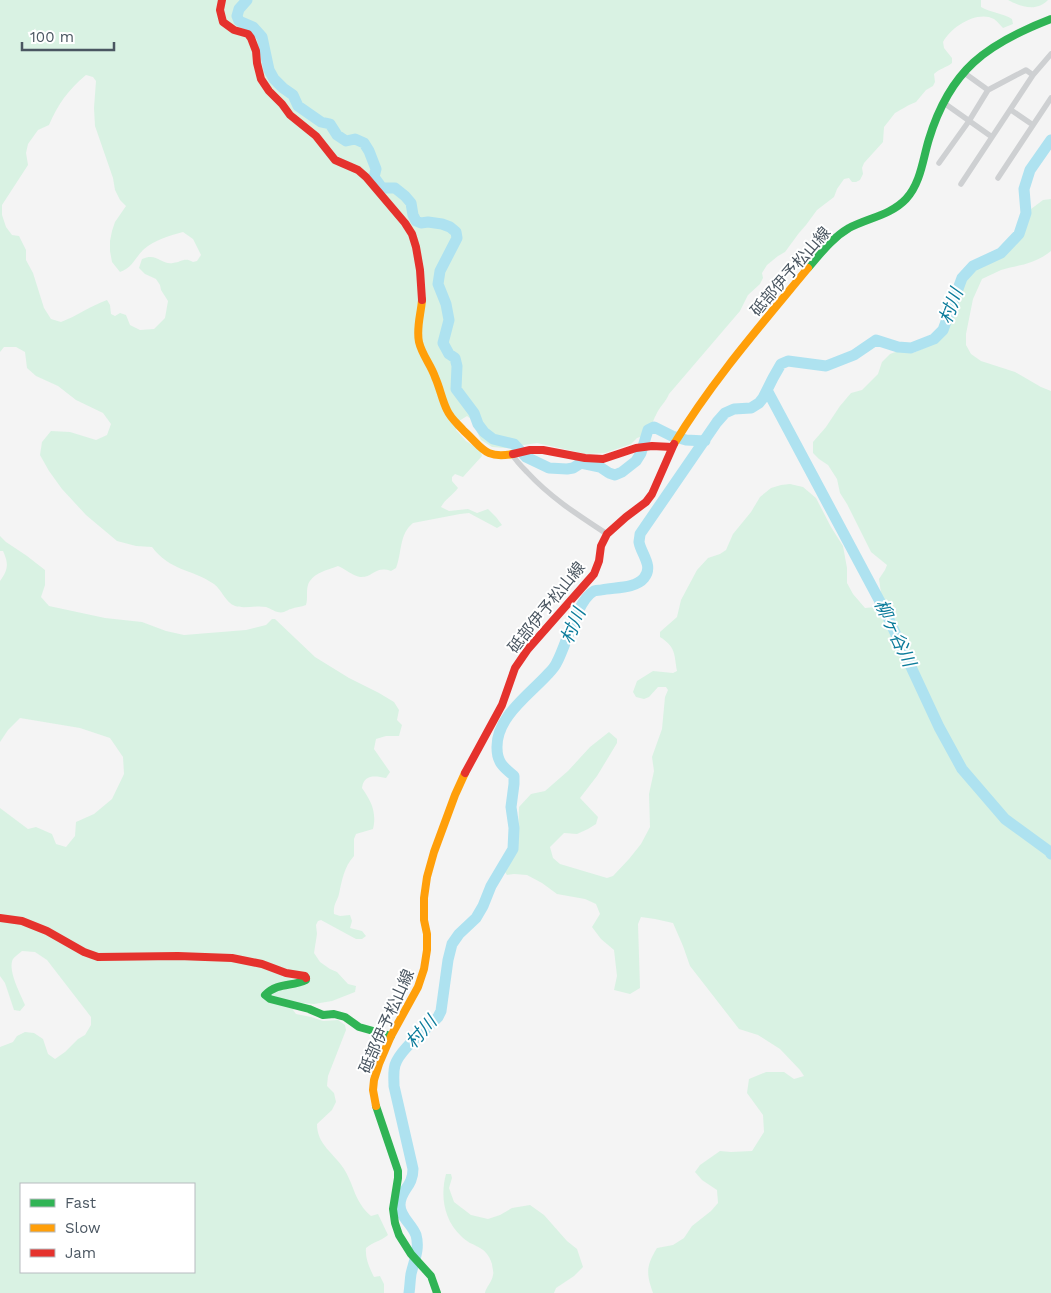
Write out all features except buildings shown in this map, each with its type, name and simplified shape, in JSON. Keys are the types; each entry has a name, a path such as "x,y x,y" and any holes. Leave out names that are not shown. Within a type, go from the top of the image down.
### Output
{"main road":[{"path":"222,0 220,10 223,22 234,30 248,34 251,38 256,51 261,79 269,91 290,115 316,136 335,160 358,170 366,177 411,233 422,285 419,341 450,418 472,440 490,454 512,454 536,450 583,458 606,458 646,445 672,447"},
{"name":"砥部伊予松山線","path":"437,1293 431,1276 411,1254 399,1235 395,1223 393,1209 398,1171 376,1108 373,1090 376,1072 391,1036 418,987 424,969 427,950 424,898 427,877 455,795 471,761 502,705 516,668 528,649 594,574 599,561 601,546 607,534 646,502 652,494 672,447 729,363 829,243 856,225 890,211 912,191 934,123 957,79 963,72 995,47 1026,29 1051,19"},
{"path":"0,918 22,921 47,930 84,952 98,957 178,956 232,958 262,964 286,973 305,976 306,980 302,982 277,986 270,989 265,995 270,1000 323,1015 334,1014 345,1017 359,1027 391,1036"}],"street":[{"path":"961,184 1033,75 1051,54"},
{"path":"939,164 988,90 1026,70 1033,75"},
{"path":"963,72 988,90"},
{"path":"998,178 1051,98"},
{"path":"944,103 992,137"},
{"path":"1011,110 1033,125"},
{"path":"512,454 518,463 554,498 607,534"}],"green space":[{"path":"0,0 981,0 981,7 1012,19 1013,24 1003,28 994,19 987,17 973,18 958,26 947,36 943,42 944,48 952,58 952,63 934,74 935,82 933,86 926,90 916,102 895,113 884,127 883,142 864,163 862,168 863,174 860,180 852,182 849,178 844,179 834,197 817,210 785,252 767,265 762,273 763,278 760,284 748,295 740,311 669,394 657,412 649,434 637,438 631,444 605,453 586,454 537,443 505,448 492,447 481,440 471,419 467,416 459,421 456,430 466,441 480,450 482,456 463,477 455,474 452,477 452,481 458,488 441,507 449,511 468,509 477,513 488,509 502,525 497,528 469,513 413,523 408,527 403,538 396,568 391,571 381,570 364,577 355,575 338,566 325,571 310,581 307,587 306,605 304,606 284,612 277,612 266,607 235,606 229,602 214,584 166,561 152,547 136,546 117,541 86,515 62,489 40,455 42,442 51,431 70,432 96,440 107,435 111,424 103,413 76,400 58,386 36,376 27,368 25,352 16,347 4,347 0,352","holes":["86,75 93,77 96,81 95,126 113,178 115,190 120,200 126,206 115,222 112,231 110,241 112,262 120,272 128,268 143,250 152,244 183,232 193,239 201,255 197,261 193,262 185,260 169,263 151,257 142,259 139,268 145,274 156,279 168,301 165,318 154,329 140,330 130,325 126,315 120,313 115,316 111,314 110,305 107,300 61,322 51,319 44,308 33,273 26,260 26,250 19,236 12,235 6,227 2,215 2,205 28,165 26,153 28,144 38,130 49,125 56,110 74,86"]},
{"path":"1008,0 1048,0 1039,6 1029,7 1018,5"},
{"path":"1051,199 1051,251 1033,262 1001,270 982,279 973,299 966,334 966,345 971,354 981,361 1015,372 1051,391 1051,1293 653,1293 648,1270 657,1248 673,1245 684,1238 692,1226 718,1203 717,1190 702,1180 695,1172 700,1165 720,1151 752,1151 764,1132 763,1115 747,1093 749,1079 766,1072 784,1072 794,1079 804,1076 780,1049 758,1035 739,1029 690,966 673,923 641,917 638,924 640,988 630,994 614,990 617,976 614,950 601,939 592,927 600,914 596,904 585,899 557,894 527,875 507,875 499,863 518,840 519,807 531,794 545,791 568,771 590,747 609,732 617,739 617,743 597,776 580,798 598,817 596,824 577,834 564,833 550,847 553,858 560,864 607,878 613,876 641,844 650,827 649,794 654,771 652,757 662,729 665,697 668,690 666,687 658,687 649,697 644,699 636,697 633,692 637,681 653,671 673,673 677,671 672,648 660,637 660,632 677,617 681,600 697,570 708,558 726,550 733,534 751,512 760,497 771,488 790,484 803,487 816,498 843,546 847,568 847,583 853,594 865,608 876,607 881,593 879,579 887,565 871,552 840,493 837,479 828,465 813,453 813,442 851,393 862,390 878,374 882,362 890,354 898,351 913,353 936,343 947,333 966,278 977,267 1001,256 1025,230 1026,221 1031,209 1043,200"},
{"path":"0,536 45,570 45,585 41,597 49,606 105,618 142,622 166,631 184,635 246,630 266,625 272,619 275,619 315,657 394,702 399,710 397,720 402,725 399,736 386,736 376,739 374,749 390,772 386,778 371,777 363,783 362,788 374,812 373,829 356,834 354,839 354,856 342,879 334,908 334,914 340,916 350,915 352,921 350,928 362,931 366,936 362,939 356,939 321,920 316,925 317,934 314,953 320,962 337,972 348,984 356,986 355,992 332,1001 314,1004 303,1003 293,1010 296,1014 323,1021 338,1020 345,1025 346,1030 328,1076 327,1086 334,1093 336,1102 332,1110 317,1124 318,1131 323,1143 344,1169 361,1205 371,1216 378,1214 388,1235 366,1248 369,1266 374,1277 380,1276 384,1284 384,1293 0,1293 0,1047 13,1042 17,1036 25,1032 34,1033 43,1039 48,1054 55,1059 85,1035 91,1025 91,1017 47,960 35,952 22,951 13,959 13,976 25,1005 20,1011 14,1010 5,983 0,976 0,808 28,829 36,827 52,834 56,844 66,847 75,836 76,822 94,814 112,799 124,774 123,757 110,738 80,728 20,718 8,730 0,742 0,581 5,574 7,563 3,551 0,551"},
{"path":"446,1174 451,1174 452,1178 449,1188 454,1202 471,1215 488,1219 512,1208 530,1205 544,1215 567,1241 577,1249 583,1267 574,1276 556,1288 554,1293 485,1293 492,1278 492,1264 486,1253 465,1240 451,1223 445,1207 443,1191"}],"waterway":[{"path":"247,0 239,9 237,16 239,21 253,27 262,37 269,70 274,79 293,95 298,106 321,122 330,124 337,135 346,141 355,139 364,143 376,169 374,177 382,188 395,188 405,196 411,203 416,221 442,224 456,232 457,238 440,271 438,284 446,304 449,320 443,343 449,354 455,358 457,366 456,389 474,413 478,424 484,432 493,439 514,444 526,457 549,468 567,469 581,463 600,467 615,475 636,461 641,453 648,430 654,427 672,436 686,440 705,441"},
{"name":"村川","path":"409,1293 417,1240 414,1231 402,1213 400,1205 402,1196 411,1180 413,1169 394,1086 394,1068 402,1053 438,1017 441,1011 452,944 459,934 476,918 491,886 513,849 514,828 511,807 514,776 504,767 498,757 498,737 502,726 515,707 555,666 577,613 588,596 596,590 630,586 640,582 647,574 647,564 639,542 640,534 725,413 734,409 751,408 759,403 781,364 788,361 826,366 854,355 876,340 898,347 911,348 934,339 943,330 962,278 973,266 1001,253 1019,234 1026,213 1024,189 1030,170 1051,140"},
{"name":"柳ヶ谷川","path":"767,390 885,611 939,727 962,769 1005,819 1051,854"}],"traffic: fast":[{"path":"808,268 837,236 849,228 893,209 911,193 921,170 929,139 938,115 960,77 974,62 1007,39 1051,19"},
{"path":"306,978 306,980 301,982 275,988 265,995 270,999 309,1009 323,1015 334,1014 345,1017 359,1027 391,1036"},
{"path":"376,1106 398,1171 393,1209 395,1223 399,1235 411,1254 431,1276 437,1293"}],"traffic: slow":[{"path":"674,444 704,398 808,268"},
{"path":"422,300 418,326 419,342 449,413 485,451 496,455 513,454"},
{"path":"376,1106 373,1090 379,1064 391,1036 418,987 424,969 427,950 427,934 424,920 424,898 427,877 434,852 465,773"}],"traffic: jam":[{"path":"222,0 220,10 223,22 234,30 248,34 251,38 256,51 261,79 269,91 290,115 316,136 335,160 358,170 366,177 405,223 412,234 416,247 422,300"},
{"path":"465,773 502,705 515,668 528,649 594,574 599,561 601,546 607,534 646,502 652,494 674,444"},
{"path":"513,454 530,450 543,450 585,458 603,459 636,448 652,446 672,447"},
{"path":"0,918 22,921 47,931 84,952 98,957 178,956 232,958 262,964 286,973 305,976 306,978"}]}
